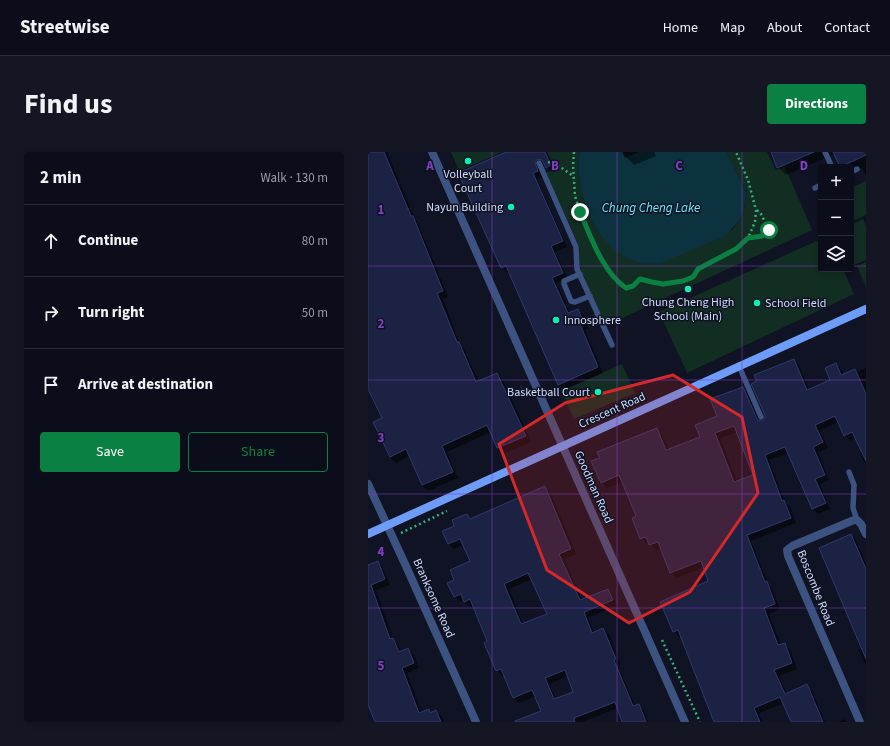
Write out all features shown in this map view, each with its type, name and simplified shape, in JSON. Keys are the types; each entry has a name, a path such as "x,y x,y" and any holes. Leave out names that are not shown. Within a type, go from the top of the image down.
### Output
{"street":[{"name":"Goodman Road","path":"432,152 685,722"},
{"name":"Crescent Road","path":"368,534 866,309"},
{"name":"Branksome Road","path":"368,484 476,722"},
{"path":"857,520 862,524 866,534"},
{"name":"Boscombe Road","path":"857,520 792,546 788,548 787,553 860,722"}],"lane":[{"path":"826,152 831,164"},
{"path":"538,163 576,247 578,269 612,345"},
{"path":"580,274 564,281 571,301 576,302 590,296"},
{"path":"739,366 761,418"},
{"path":"849,472 854,485 853,508 857,520"}],"path":[{"path":"574,152 575,196 595,246 618,283 626,288 633,286 640,279 663,284 683,281 693,277 698,269 736,249 748,238 755,222 756,210 748,180 736,152"},
{"path":"546,162 558,166 574,177"},
{"path":"748,238 762,236 769,230 760,212 756,210"}],"highlighted area":[{"path":"673,375 742,417 758,493 690,592 629,623 547,570 499,444 565,403"}],"green space":[{"name":"Volleyball Court","path":"451,152 502,152 459,171"},
{"path":"547,152 580,152 578,164 580,183 582,195 590,217 611,245 630,259 732,230 739,221 744,209 746,193 727,152 767,152 776,170 785,167 812,230 605,326 580,268 579,246 546,173 555,169"},
{"path":"866,181 866,215 854,221 854,200 854,187"},
{"path":"863,219 866,226 866,260 854,265 854,236 854,224"},
{"name":"School Field","path":"818,240 818,272 844,272 854,294 687,373 659,312"},
{"path":"866,262 866,287 857,266"},
{"name":"Basketball Court","path":"622,364 635,393 574,419 561,391"}],"water":[{"name":"Chung Cheng Lake","path":"580,152 622,152 625,158 639,152 727,152 746,193 744,209 739,221 725,236 661,263 645,263 630,259 617,251 606,241 596,228 583,198 578,164"}],"building":[{"path":"368,152 384,152 411,216 413,216 443,291 437,293 457,342 459,342 476,382 497,373 526,436 497,448 487,425 442,446 453,472 422,485 406,449 390,457 373,422 382,418 368,389"},
{"path":"506,152 545,152 551,165 546,168 542,160 537,159 535,163 538,171 533,173 563,241 551,246 563,273 552,278 568,313 578,309 584,323 580,324 598,367 558,385 506,266 501,268 458,173"},
{"path":"771,152 814,152 777,168"},
{"path":"833,152 866,152 866,155 846,164 839,164"},
{"path":"794,359 807,390 830,380 825,368 836,363 841,375 855,369 866,394 866,461 852,432 844,436 835,416 815,425 823,442 813,447 825,475 815,479 826,503 812,509 785,447 765,455 782,501 784,500 791,518 747,535 765,582 767,581 775,604 764,608 778,645 785,643 792,663 774,670 785,694 807,684 823,722 791,722 780,697 754,708 760,722 714,722 678,630 673,632 660,602 708,581 701,561 670,573 658,542 649,545 646,537 640,539 632,518 636,516 619,475 601,483 591,461 600,458 597,452 657,428 666,450 700,437 695,425 717,416 710,399 743,387 757,419 763,421 765,415 751,384 757,381 754,375","holes":["734,426 753,475 734,482 715,433"]},
{"path":"545,486 571,549 559,554 580,600 608,589 613,600 584,612 592,633 603,628 616,659 614,660 633,706 639,704 646,722 622,722 615,702 574,718 575,722 515,722 541,711 532,690 513,698 501,669 496,671 484,643 487,641 470,599 464,602 461,594 454,597 447,583 454,580 450,570 470,561 460,539 448,544 442,531 454,526 452,520 467,514 470,519","holes":["528,573 547,614 521,624 504,584","565,670 573,692 554,699 545,678"]},
{"path":"851,534 866,569 866,659 819,548"},
{"path":"378,561 385,579 371,585 390,639 393,638 399,652 408,648 414,663 402,668 419,713 429,709 430,713 436,710 441,722 375,722 368,705 368,565"}],"place":[{"name":"Volleyball Court","path":"468,161"},
{"name":"Nayun Building","path":"511,207"},
{"name":"Chung Cheng High School (Main)","path":"688,289"},
{"name":"School Field","path":"757,303"},
{"name":"Innosphere","path":"556,320"},
{"name":"Basketball Court","path":"598,392"}],"route":[{"path":"580,212 604,262 618,283 626,288 633,286 640,279 663,284 683,281 693,277 698,269 736,249 748,238 762,236 769,230"}]}
